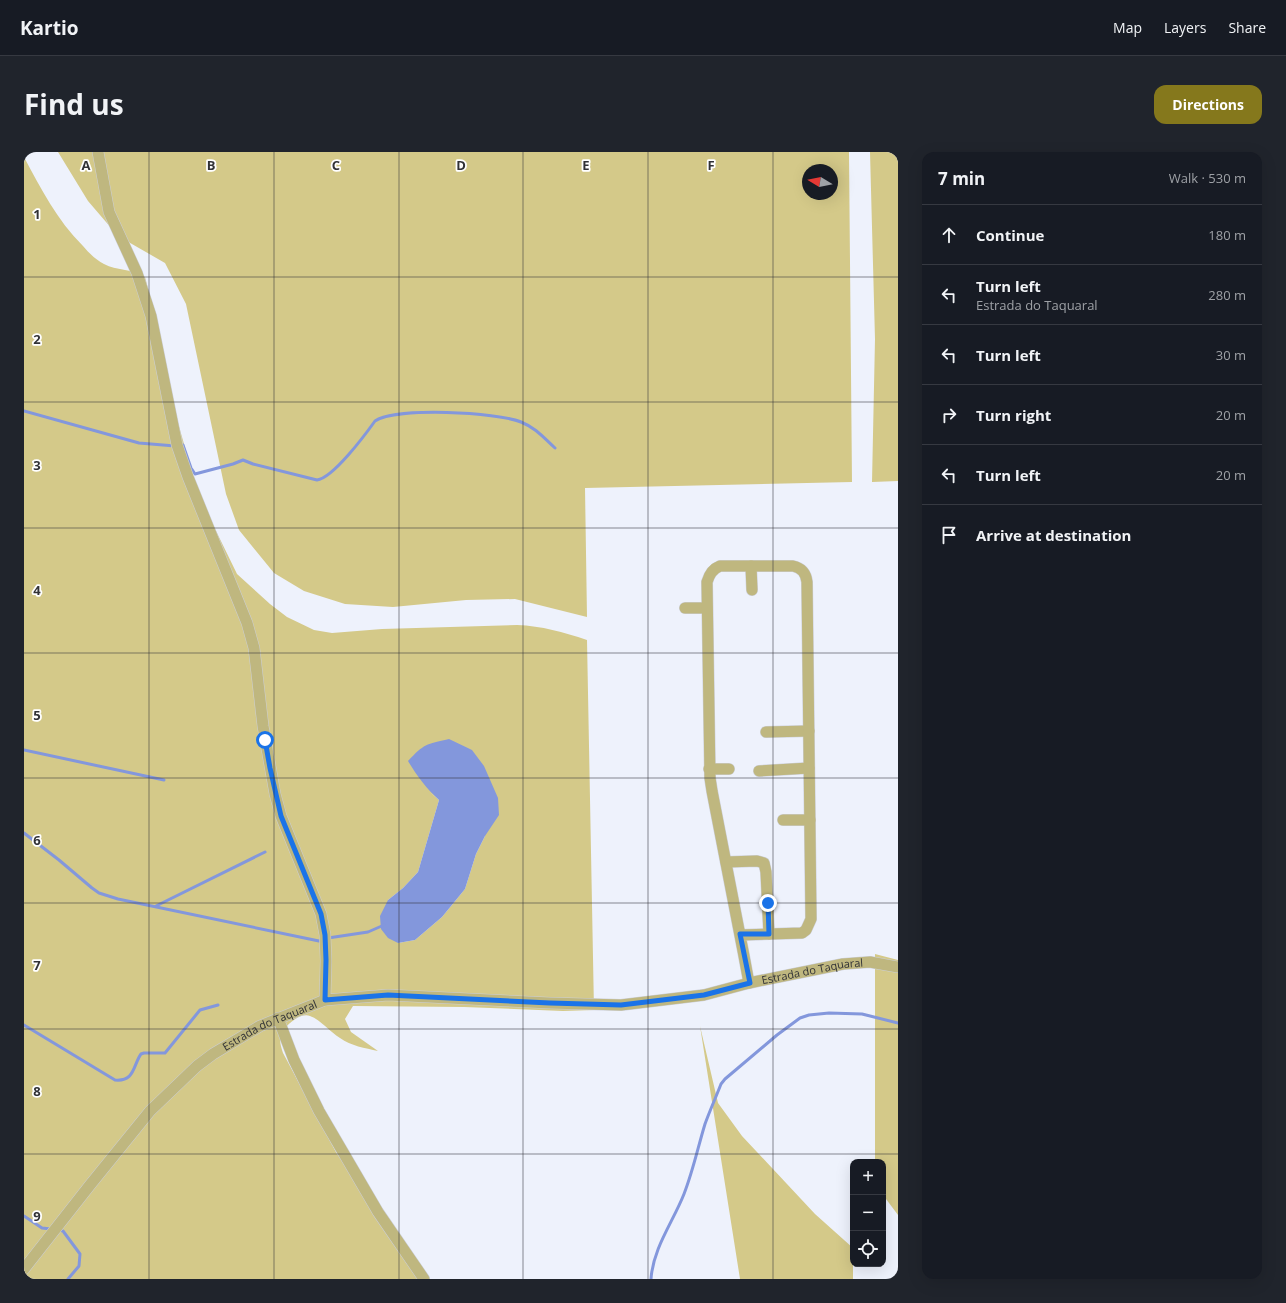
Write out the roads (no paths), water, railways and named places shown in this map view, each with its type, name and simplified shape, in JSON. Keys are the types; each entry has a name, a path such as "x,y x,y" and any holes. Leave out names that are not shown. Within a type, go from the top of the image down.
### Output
{"street":[{"path":"98,152 109,212 137,274 152,316 178,445 188,477 252,637 263,726 275,794 281,816 321,914 325,935 325,1000"},
{"path":"740,934 802,933 809,925 812,911 807,576 801,569 793,566 724,565 714,569 710,573 707,582 709,768 712,791 740,934 750,983"},
{"path":"751,566 752,590"},
{"path":"685,608 707,608"},
{"path":"766,732 809,731"},
{"path":"709,768 729,769"},
{"path":"759,771 809,768"},
{"path":"783,820 810,820"},
{"path":"726,862 757,861 764,863 766,872 769,934"},
{"name":"Estrada do Taquaral","path":"24,1269 150,1112 197,1066 260,1026 325,1000 388,995 621,1005 704,995 750,983 843,964 870,962 898,967"},
{"path":"278,1018 294,1060 319,1111 378,1212 424,1279"}],"water":[{"path":"449,739 472,750 484,766 498,798 499,815 485,836 476,854 465,889 442,917 415,940 398,943 388,938 381,929 380,916 388,900 403,888 418,872 439,800 422,782 408,761 422,748 435,742"}],"waterway":[{"path":"24,411 139,443 175,446"},
{"path":"181,445 183,445 191,468 195,474 243,460 253,464 317,480 324,477 340,464 375,421 386,417 403,414 447,412 491,416 521,422 535,430 555,448"},
{"path":"24,750 164,780"},
{"path":"24,833 99,893 118,899 319,941 322,940"},
{"path":"156,906 265,852"},
{"path":"328,938 368,932 384,925"},
{"path":"24,1025 115,1080 122,1080 130,1076 141,1054 165,1053 200,1010 218,1005"},
{"path":"651,1279 655,1257 659,1246 684,1194 705,1124 721,1084 725,1079 777,1035 800,1018 809,1015 829,1013 862,1014 898,1023"},
{"path":"24,1216 42,1228 51,1229"},
{"path":"59,1230 63,1231 80,1254 79,1266 68,1279"}]}
